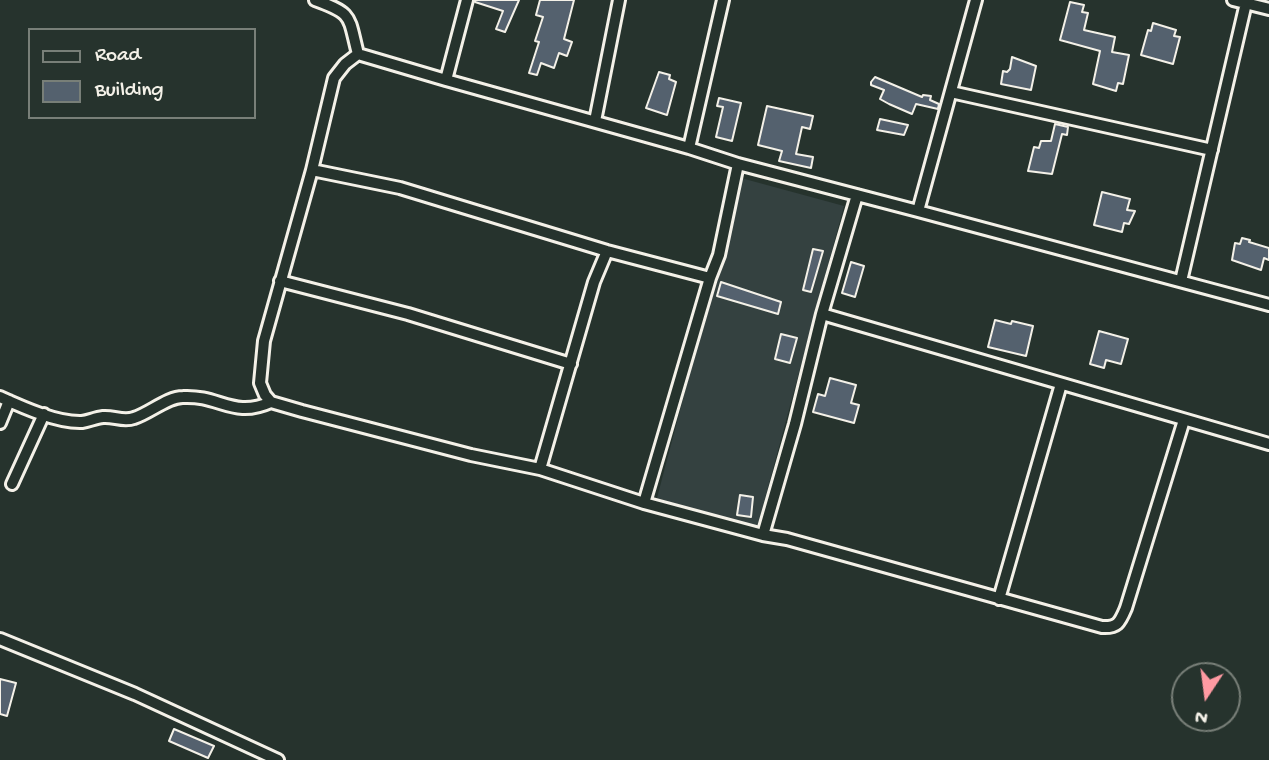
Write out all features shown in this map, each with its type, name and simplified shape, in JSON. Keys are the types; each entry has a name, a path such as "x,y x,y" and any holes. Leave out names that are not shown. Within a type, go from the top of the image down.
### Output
{"street":[{"path":"315,0 342,10 349,18 358,54"},
{"path":"446,80 467,0"},
{"path":"595,121 619,0"},
{"path":"689,148 723,0"},
{"path":"918,211 976,0"},
{"path":"1233,0 1269,9"},
{"path":"1181,281 1246,3"},
{"path":"358,54 738,164 1269,305"},
{"path":"358,54 345,64 334,78 312,170 264,341 260,383 271,402 471,455 540,469 644,503 786,539 1102,627 1114,628 1119,624 1126,608 1184,420"},
{"path":"951,93 1212,150"},
{"path":"644,503 719,254 738,164"},
{"path":"312,170 400,188 607,251 710,278"},
{"path":"763,535 857,195"},
{"path":"540,469 594,282 607,251"},
{"path":"280,281 408,314 571,364"},
{"path":"822,314 1269,444"},
{"path":"999,599 1061,384"},
{"path":"0,424 5,399 44,414 79,422 102,417 125,420 136,418 179,397 196,397 245,410 271,402"},
{"path":"12,484 44,414"},
{"path":"0,639 135,694 278,760"}],"shaded area":[{"path":"741,178 844,206 757,528 657,498"}],"building":[{"path":"475,0 519,0 505,32 496,29 503,11"},
{"path":"540,0 574,0 564,39 572,42 567,56 559,53 554,68 541,63 537,75 529,73 539,42 535,41 543,17 536,15"},
{"path":"1070,2 1084,5 1082,12 1088,13 1084,30 1115,37 1112,52 1129,55 1123,84 1118,83 1116,91 1093,84 1100,51 1060,40"},
{"path":"1153,23 1176,30 1174,36 1180,37 1173,64 1141,55 1148,30 1151,31"},
{"path":"1012,57 1036,66 1031,90 1001,84 1003,71 1010,69"},
{"path":"659,72 670,75 669,79 676,82 667,115 646,108"},
{"path":"875,77 922,97 931,96 930,100 939,104 938,109 916,104 912,114 889,104 880,99 884,90 871,85"},
{"path":"719,98 741,103 732,141 716,137 723,107 717,106"},
{"path":"767,106 813,116 810,129 802,127 796,154 813,157 811,168 779,161 782,151 758,145"},
{"path":"880,119 908,125 904,135 877,130"},
{"path":"1055,124 1068,127 1067,135 1062,134 1052,174 1028,171 1034,147 1039,148 1041,141 1051,141"},
{"path":"1102,192 1130,199 1127,210 1135,211 1129,224 1124,223 1122,232 1094,225"},
{"path":"1242,238 1269,248 1269,260 1264,258 1261,270 1232,260 1235,243 1240,244"},
{"path":"813,249 823,251 811,292 803,290"},
{"path":"851,262 864,266 855,297 842,293"},
{"path":"721,282 781,302 778,314 717,296"},
{"path":"995,320 1033,326 1026,356 988,347"},
{"path":"1099,331 1128,339 1121,364 1106,360 1104,368 1090,364"},
{"path":"781,334 797,338 790,363 775,359"},
{"path":"830,378 856,385 851,403 859,405 854,423 813,412 818,394 825,396"},
{"path":"740,495 753,497 751,517 737,515"},
{"path":"0,679 16,683 7,716 0,714"},
{"path":"174,729 214,746 208,758 169,741"}]}
